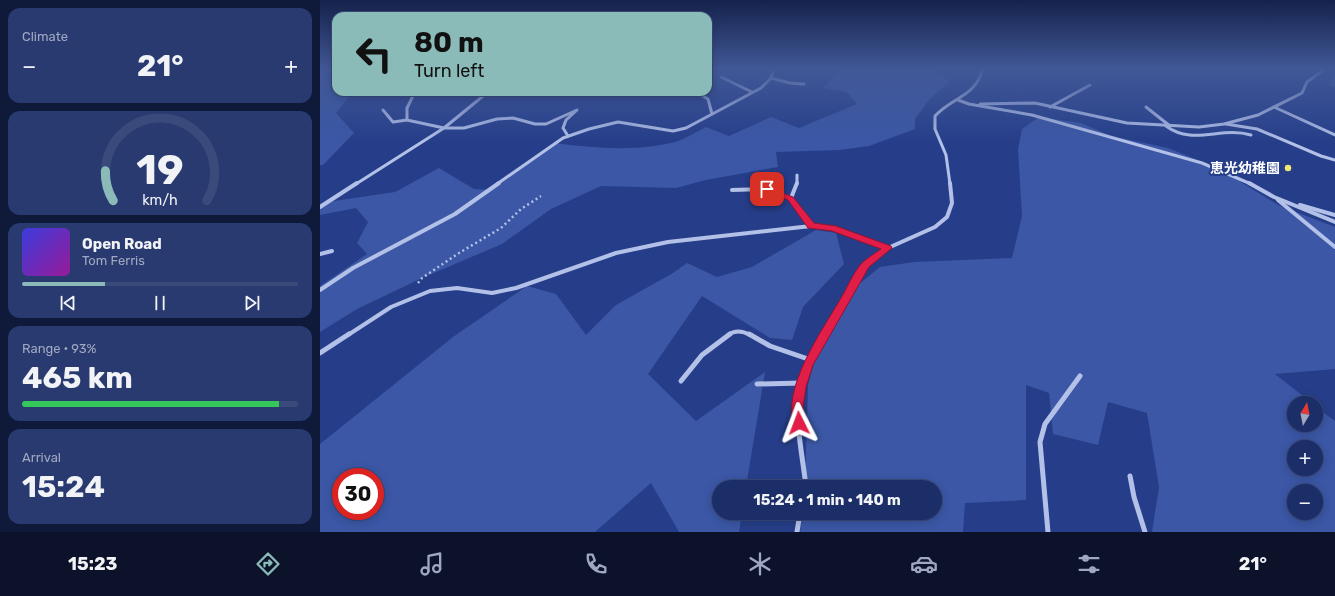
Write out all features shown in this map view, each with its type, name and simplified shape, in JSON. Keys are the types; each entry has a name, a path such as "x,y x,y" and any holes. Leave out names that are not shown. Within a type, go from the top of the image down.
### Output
{"street":[{"path":"320,290 353,268 455,214 568,136 618,122 673,131 686,128 750,93"},
{"path":"805,480 797,407 802,383 811,360 866,265 888,248 934,227 947,217 952,202 946,155 935,129 935,116 942,108 958,100 967,93"},
{"path":"1050,107 1076,93"},
{"path":"969,104 1035,103 1127,123 1199,127 1224,124 1258,115 1302,93"},
{"path":"407,120 407,108 413,96"},
{"path":"320,207 444,128 483,96"},
{"path":"703,96 708,99 712,114"},
{"path":"958,100 969,104 1032,115 1195,160 1247,182 1274,197 1335,222"},
{"path":"1274,107 1335,135"},
{"path":"1146,108 1168,126 1171,132 1186,135 1235,132 1251,135"},
{"path":"383,110 393,122 407,120 444,128 464,128 497,118 513,118 535,124 546,124 576,110 566,120 563,128 568,136"},
{"path":"1224,124 1257,129 1321,156 1335,160"},
{"path":"791,198 797,183 797,175"},
{"path":"732,190 767,189 791,198 811,226"},
{"path":"1274,197 1335,247"},
{"path":"1293,205 1311,207 1335,215"},
{"path":"320,353 391,307 430,291 457,288 492,293 516,288 616,253 668,242 811,226 833,228 888,248"},
{"path":"320,254 332,251"},
{"path":"681,381 702,355 731,333 743,331 770,346 811,360"},
{"path":"1048,532 1040,442 1045,424 1080,376"},
{"path":"757,384 802,383"},
{"path":"1130,476 1134,497 1145,532"},
{"path":"797,532 799,520"}],"path":[{"path":"410,299 414,289 422,278 459,253 501,228 521,209 541,196"}],"shaded area":[{"path":"320,93 332,93 332,96 350,96 336,113 354,133 323,165 320,165"},
{"path":"848,93 937,93 929,100 915,119 915,129 869,146 840,150 776,152 778,167 706,180 676,188 601,186 551,209 502,244 422,278 357,309 320,332 320,286 367,254 357,243 368,222 356,208 320,215 320,208 334,201 395,192 439,168 474,189 491,190 554,143 599,148 645,147 675,142 706,127 729,136 771,117 799,128 857,104"},
{"path":"1039,117 1081,123 1111,136 1168,148 1220,169 1278,205 1335,227 1335,369 1275,374 1303,396 1287,396 1287,432 1323,432 1323,412 1335,421 1335,532 1152,532 1159,487 1147,413 1108,402 1098,445 1053,434 1049,393 1026,385 1026,500 965,503 963,532 800,532 802,520 942,520 942,480 805,480 808,385 820,341 854,288 880,267 914,262 1012,258 1022,216 1018,149 1022,129"},
{"path":"816,230 836,233 844,264 803,307 792,340 770,338 702,296 648,374 696,421 765,372 747,480 712,480 712,520 741,520 739,532 679,532 651,483 595,532 320,532 320,444 453,337 527,286 556,294 586,335 616,305 673,273 687,263 717,277 752,267"}],"place":[{"name":"恵光幼稚園","path":"1288,168"}],"route":[{"path":"767,189 791,198 811,226 833,228 888,248 866,265 808,364 800,387 797,407 799,423"}]}
